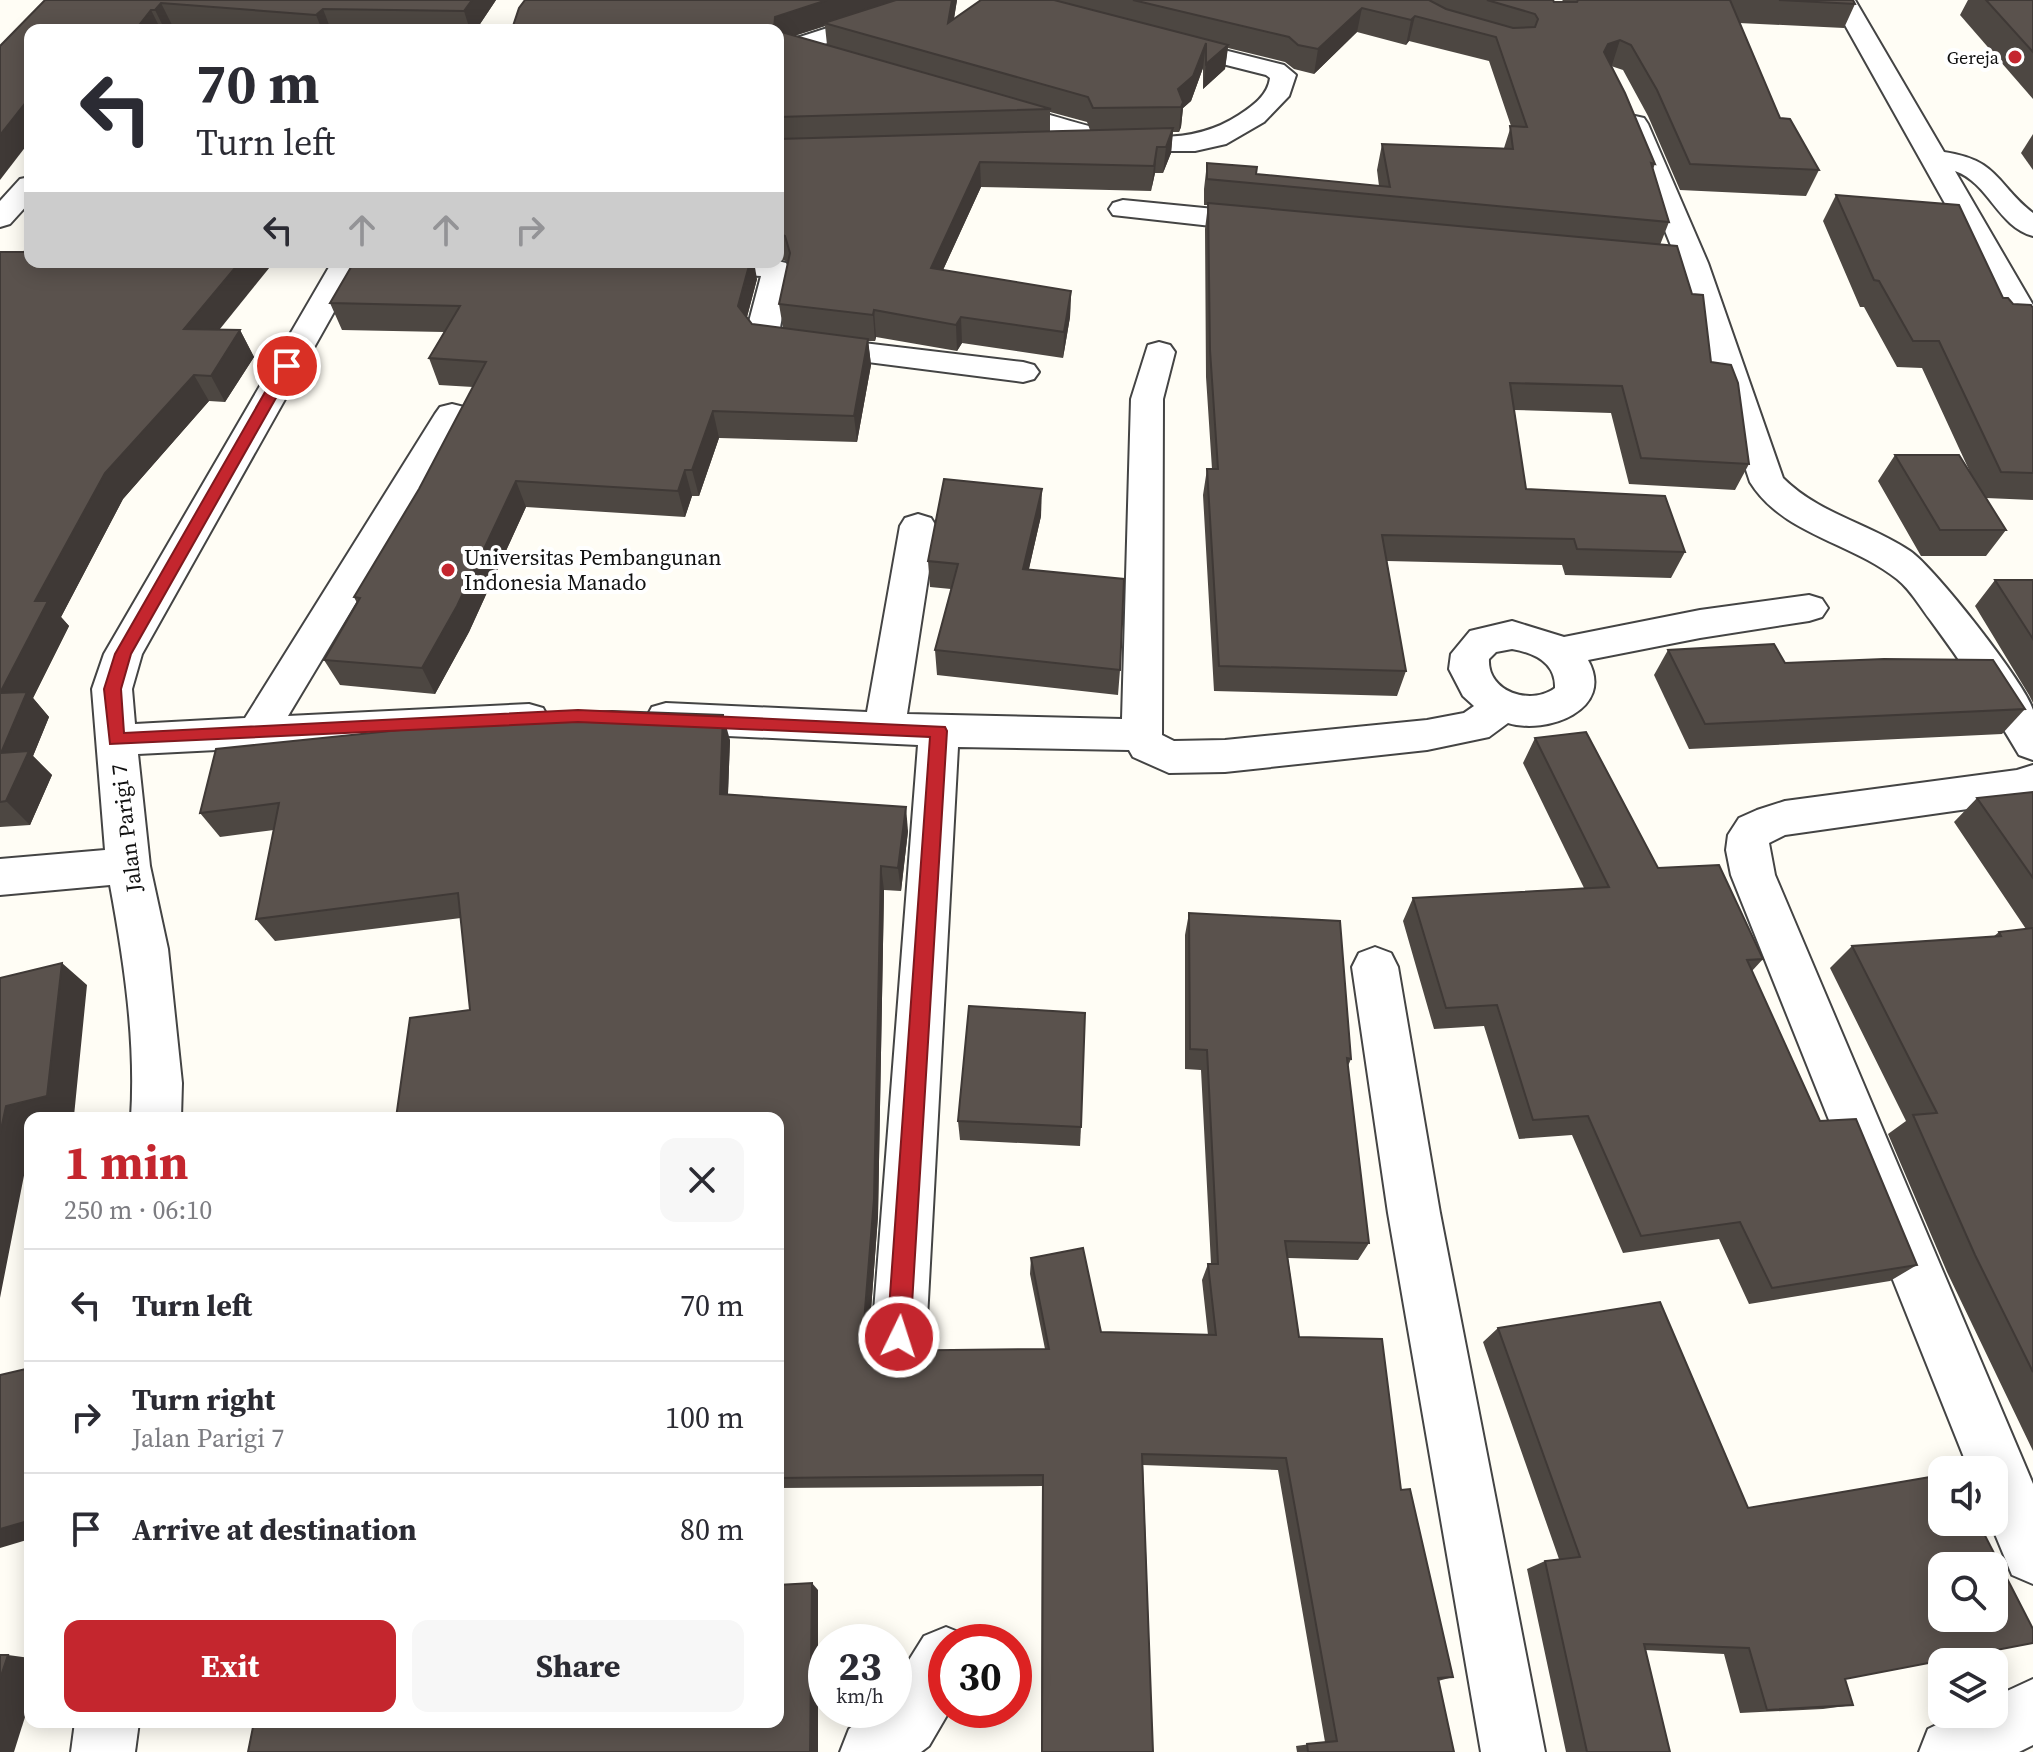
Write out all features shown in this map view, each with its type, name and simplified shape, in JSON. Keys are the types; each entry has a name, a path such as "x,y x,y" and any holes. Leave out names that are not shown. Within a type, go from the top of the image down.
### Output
{"street":[{"path":"784,50 938,0"},
{"path":"1843,0 2033,332"},
{"path":"1039,145 1206,141 1224,134 1267,107 1280,93 1284,82 1283,75 1275,70 1137,35"},
{"path":"784,50 835,61"},
{"path":"1618,90 1679,262 1767,482 1779,497 1794,508 1884,551 1914,573 1983,661 2033,744"},
{"path":"969,100 1118,143"},
{"path":"1932,159 1953,160 1975,167 1987,176 2006,203 2033,227"},
{"path":"0,218 24,192"},
{"path":"1123,209 1296,226"},
{"name":"Jalan Parigi 7","path":"156,1112 158,1083 145,949 128,866 112,689 123,654 344,268"},
{"path":"768,268 775,269 776,282 762,333 770,341 1023,372"},
{"path":"1159,352 1147,399 1142,735 1151,749 1169,757 1225,756 1454,732 1475,726 1503,706"},
{"path":"259,730 452,414"},
{"path":"884,729 918,526"},
{"path":"1559,652 1700,624 1809,608"},
{"path":"1512,635 1537,640 1559,652 1568,660 1575,679 1572,696 1543,712 1503,706 1481,693 1468,675 1468,657 1472,649 1488,638 1512,635"},
{"path":"116,740 259,730 563,717"},
{"path":"634,717 939,731 1142,735"},
{"path":"899,1337 939,731"},
{"path":"2033,781 2017,786 1785,818 1754,827 1748,835 1747,850 1753,875 1862,1145 2033,1554"},
{"path":"0,877 128,866"},
{"path":"1375,967 1414,1213 1513,1752"},
{"path":"872,1752 906,1723 928,1687"},
{"path":"1951,1752 2033,1711"},
{"path":"103,1752 106,1728"}],"building":[{"path":"45,0 472,0 464,11 323,9 316,15 161,3 140,24 24,24 24,105 0,135 0,46"},
{"path":"525,0 827,0 775,17 774,24 514,24"},
{"path":"896,0 952,0 948,23 981,0 1054,0 1228,45 1206,64 1206,43 1193,76 1178,89 1183,102 1181,107 1093,108 1088,97 824,23"},
{"path":"1133,0 1429,0 1446,9 1513,28 1535,27 1538,19 1535,14 1487,0 1730,0 1780,118 1790,119 1819,170 1690,164 1657,90 1631,45 1620,40 1608,44 1604,52 1655,164 1651,163 1669,222 1207,179 1207,163 1257,167 1256,174 1390,187 1382,144 1513,149 1510,126 1527,127 1496,37 1415,16 1411,20 1362,8 1318,49 1298,45 1289,37"},
{"path":"1779,0 1853,0 1855,4"},
{"path":"1986,0 2033,0 2033,52"},
{"path":"784,33 1051,109 784,117"},
{"path":"1173,128 1166,147 1157,147 1154,166 980,162 931,268 1071,291 1064,332 961,317 956,325 874,310 873,315 779,304 790,253 784,236 784,139"},
{"path":"1836,195 1959,205 2003,298 2008,298 2013,304 2031,305 2033,473 2001,472 1939,341 1913,341 1879,281 1874,280"},
{"path":"1208,203 1677,246 1692,294 1703,295 1711,362 1731,365 1738,383 1749,464 1641,458 1622,386 1510,383 1526,489 1665,496 1685,552 1577,549 1574,539 1382,535 1406,671 1219,666 1207,469 1218,469 1210,350"},
{"path":"0,252 24,252 24,268 235,268 184,329 240,330 211,376 194,375 105,473 35,601 48,601 0,693"},
{"path":"350,268 748,268 738,306 752,324 868,339 854,416 713,411 692,470 685,470 678,491 516,481 457,606 422,668 324,660 360,598 354,597 419,489 486,362 429,358 460,306 330,303"},
{"path":"1895,455 1959,455 2006,530 1940,530"},
{"path":"944,479 1042,489 1023,569 1124,579 1120,670 935,650 958,564 928,561"},
{"path":"1995,580 2033,580 2033,639"},
{"path":"1774,644 1785,663 1884,659 1993,660 2025,709 1705,724 1668,650"},
{"path":"27,692 1,753 29,751 6,801 0,802 0,693"},
{"path":"612,711 723,715 720,794 906,807 898,868 881,866 874,1199 864,1322 865,1351 1049,1349 1031,1258 1083,1248 1101,1332 1216,1335 1208,1264 1218,1264 1207,1050 1190,1049 1189,913 1340,921 1351,1059 1347,1058 1369,1243 1285,1241 1299,1337 1382,1339 1401,1490 1410,1489 1453,1677 1438,1678 1454,1752 1308,1752 1307,1744 1337,1741 1286,1458 1142,1454 1153,1752 1042,1752 1043,1475 784,1478 784,1112 397,1112 410,1018 470,1010 458,893 256,919 279,803 200,813 216,749 536,716 537,713"},
{"path":"1586,732 1658,868 1719,865 1763,959 1747,960 1820,1121 1856,1119 1917,1265 1772,1288 1740,1222 1641,1236 1588,1116 1533,1120 1497,1005 1446,1008 1413,898 1609,887 1535,738"},
{"path":"2033,792 2033,878 1977,798"},
{"path":"2033,928 2033,1372 1975,1255 1913,1115 1937,1113 1852,946 2001,936 1999,932"},
{"path":"62,963 47,1096 6,1106 0,1134 0,978"},
{"path":"969,1006 1085,1013 1081,1127 958,1121"},
{"path":"1660,1302 1748,1508 1928,1477 1928,1536 1985,1536 1993,1552 1928,1552 1928,1632 2008,1632 2008,1580 2033,1629 2033,1643 2007,1648 1928,1648 1928,1663 1845,1679 1853,1705 1767,1710 1749,1648 1644,1644 1670,1752 1587,1752 1545,1561 1580,1557 1498,1328"},
{"path":"24,1369 24,1522 0,1529 0,1375"},
{"path":"812,1583 812,1624 808,1624 810,1752 248,1752 253,1728 784,1728 784,1585"},
{"path":"0,1655 8,1655 0,1679"}],"place":[{"name":"Gereja","path":"2015,57"},
{"name":"Universitas Pembangunan Indonesia Manado","path":"448,570"}],"route":[{"path":"287,366 123,654 112,689 116,740 259,730 578,716 939,731 899,1337"}]}
